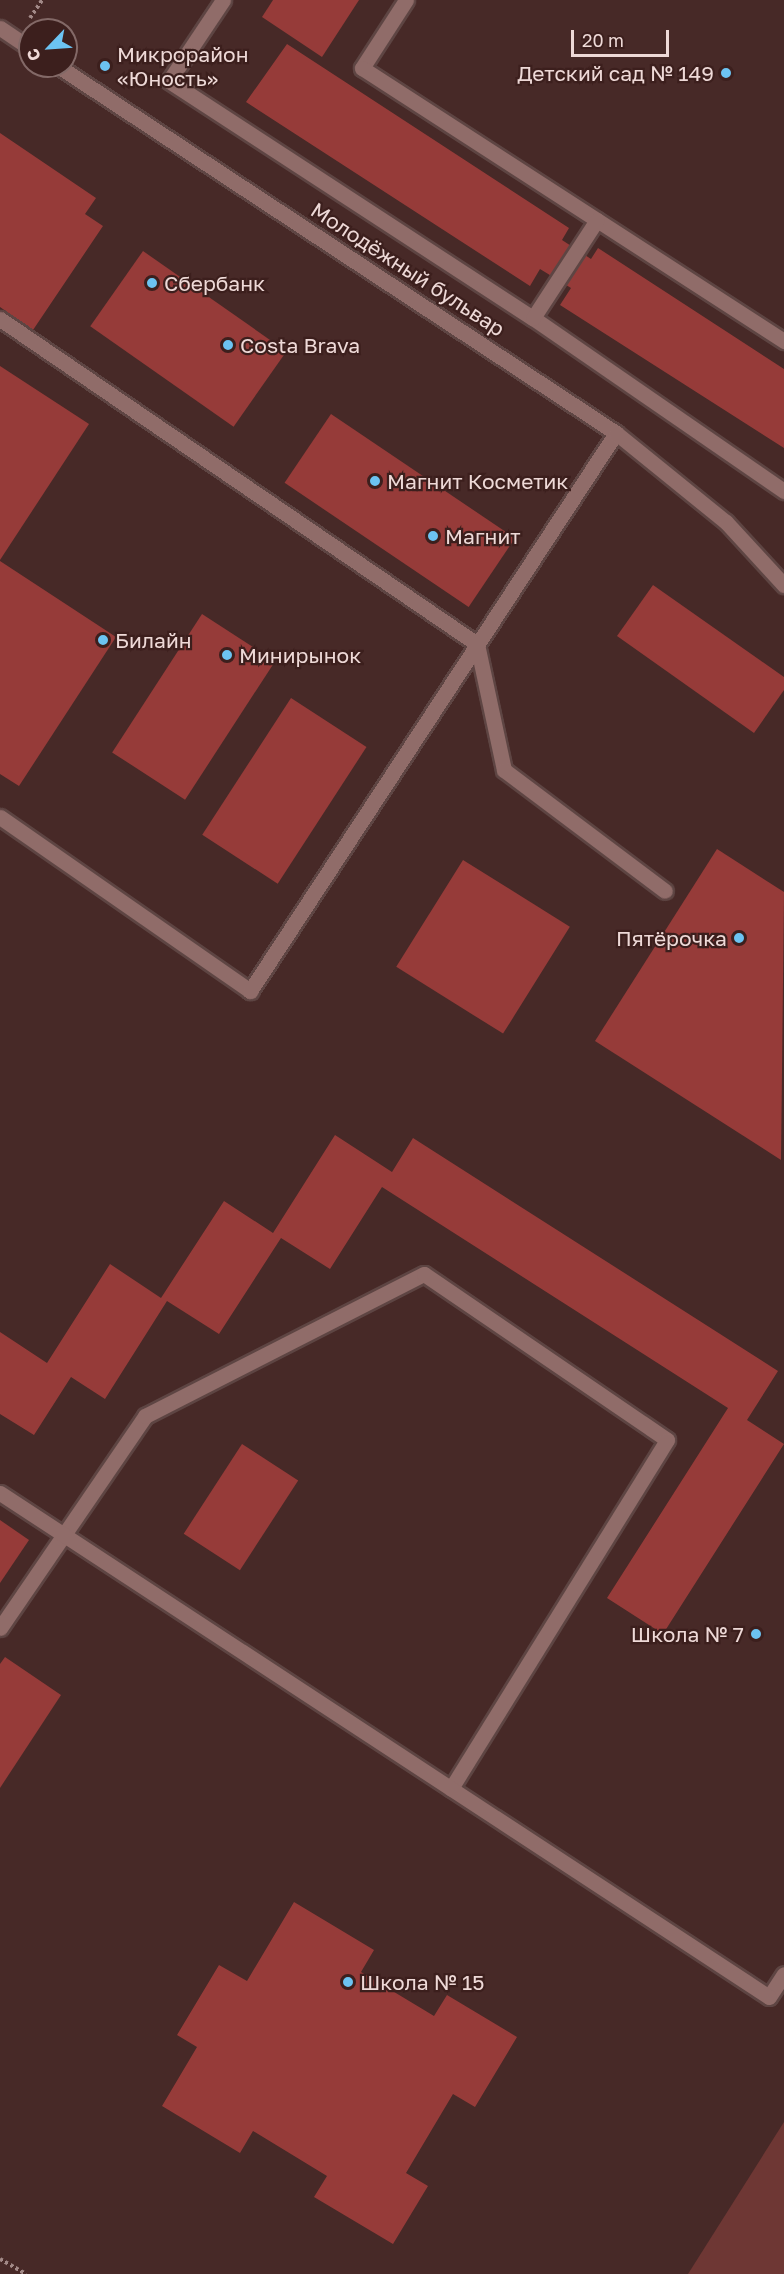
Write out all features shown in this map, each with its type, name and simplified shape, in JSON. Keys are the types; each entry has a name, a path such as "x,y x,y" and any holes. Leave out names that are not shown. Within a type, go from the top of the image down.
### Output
{"street":[{"path":"223,0 169,81 533,318 784,491"},
{"path":"406,0 362,68 784,341"},
{"path":"0,28 18,40"},
{"name":"Молодёжный бульвар","path":"76,78 616,433 726,522 784,585"},
{"path":"533,318 597,220"},
{"path":"0,319 477,644 504,770 665,891"},
{"path":"0,817 250,991 616,433"},
{"path":"0,1628 145,1416 424,1274 667,1440 451,1789"},
{"path":"0,1493 769,1997 784,1974"}],"path":[{"path":"0,2259 26,2274"}],"shaded area":[{"path":"784,2122 784,2274 688,2274"}],"building":[{"path":"273,0 359,0 322,57 262,17"},
{"path":"287,44 569,228 562,240 591,259 598,248 784,369 784,448 560,305 571,288 540,269 530,286 246,102"},
{"path":"0,133 96,198 85,214 103,226 33,330 0,307"},
{"path":"143,251 286,351 234,427 90,326"},
{"path":"0,366 89,424 0,560"},
{"path":"331,414 515,538 469,607 285,483"},
{"path":"0,561 116,637 19,786 0,774"},
{"path":"653,585 784,677 784,690 754,733 617,636"},
{"path":"202,614 275,661 185,800 112,752"},
{"path":"291,698 366,747 278,884 202,835"},
{"path":"717,849 784,892 781,1160 595,1041"},
{"path":"463,860 570,927 503,1034 396,967"},
{"path":"335,1135 392,1172 413,1138 778,1371 747,1420 784,1444 663,1634 607,1598 728,1408 382,1187 330,1269 281,1238 219,1334 167,1301 105,1399 71,1377 34,1435 0,1414 0,1332 47,1363 110,1264 161,1298 224,1201 273,1233"},
{"path":"242,1444 298,1480 240,1570 184,1534"},
{"path":"0,1520 29,1540 0,1583"},
{"path":"5,1657 61,1695 0,1788 0,1664"},
{"path":"294,1902 374,1950 361,1972 434,2016 447,1995 517,2037 475,2107 453,2094 406,2173 428,2186 393,2244 314,2197 327,2176 253,2131 240,2153 162,2106 197,2047 177,2035 219,1965 247,1981"}],"place":[{"name":"Микрорайон «Юность»","path":"105,66"},
{"name":"Детский сад № 149","path":"726,73"},
{"name":"Сбербанк","path":"152,283"},
{"name":"Costa Brava","path":"228,345"},
{"name":"Магнит Косметик","path":"375,481"},
{"name":"Магнит","path":"433,536"},
{"name":"Билайн","path":"103,640"},
{"name":"Минирынок","path":"227,655"},
{"name":"Пятёрочка","path":"739,938"},
{"name":"Школа № 7","path":"756,1634"},
{"name":"Школа № 15","path":"348,1982"}]}
